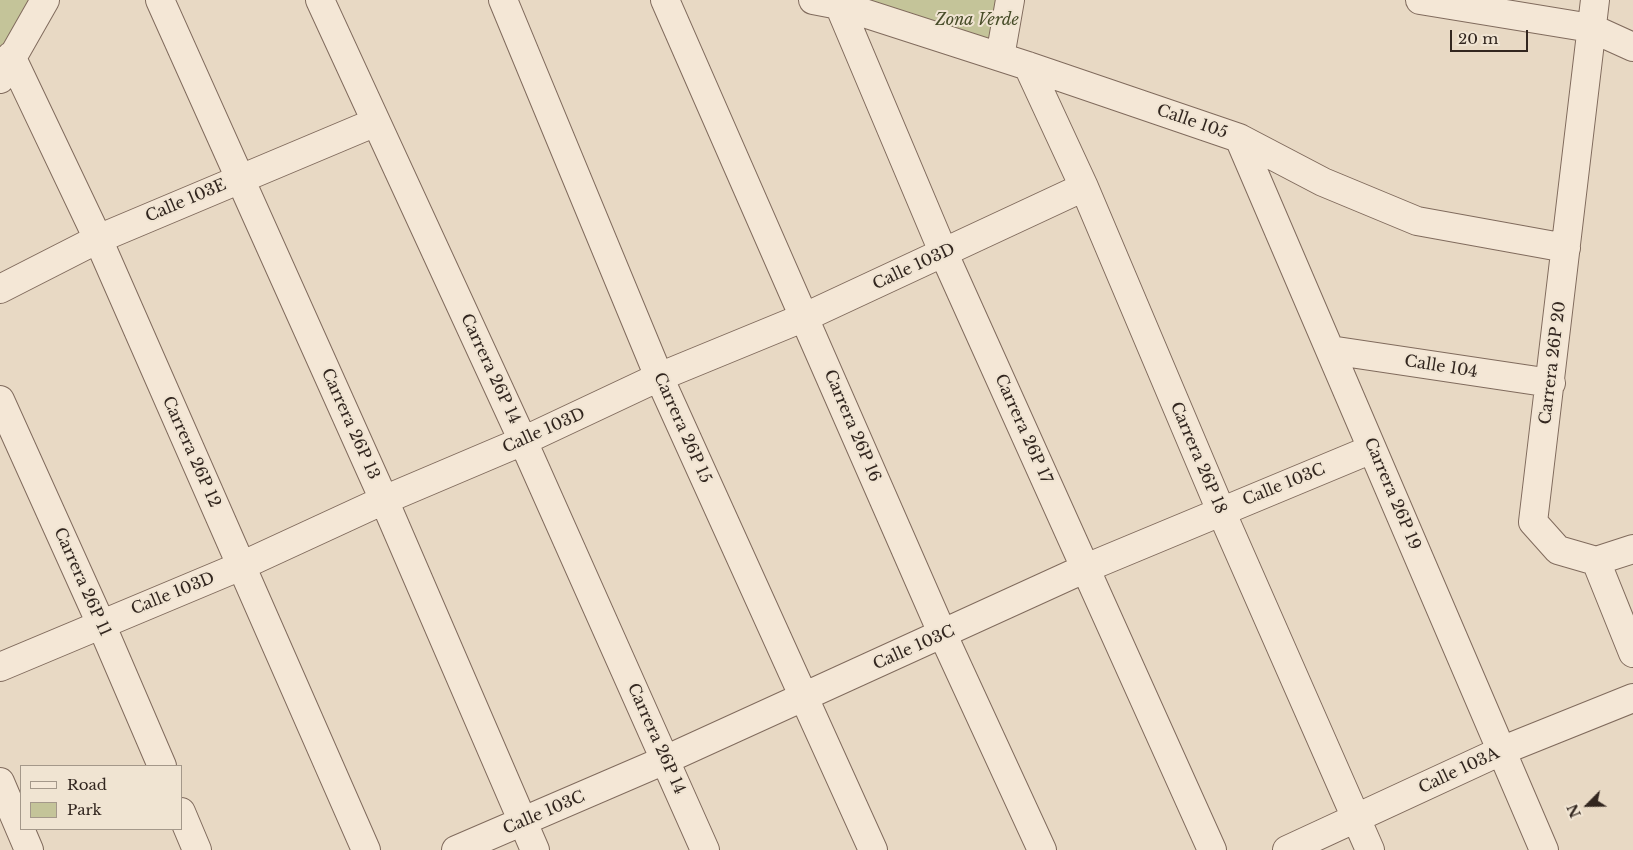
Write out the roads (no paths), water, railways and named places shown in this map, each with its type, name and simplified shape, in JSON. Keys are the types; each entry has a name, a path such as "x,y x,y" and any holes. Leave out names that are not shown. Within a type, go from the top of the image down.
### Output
{"street":[{"path":"6,68 45,0"},
{"name":"Carrera 26P 13","path":"160,0 384,500 535,850"},
{"name":"Carrera 26P 14","path":"320,0 523,441 705,850"},
{"name":"Carrera 26P 15","path":"503,0 659,377 873,850"},
{"name":"Carrera 26P 16","path":"665,0 805,317 942,635 1042,850"},
{"name":"Calle 105","path":"813,0 839,5 1028,66 1239,138 1323,182 1418,222 1566,248"},
{"path":"1000,57 1010,0"},
{"path":"1420,0 1591,28 1633,47"},
{"name":"Carrera 26P 20","path":"1595,0 1534,522 1558,550 1596,561"},
{"name":"Carrera 26P 17","path":"839,5 944,254 1212,850"},
{"name":"Carrera 26P 18","path":"1028,66 1084,187 1221,511 1370,850"},
{"name":"Carrera 26P 12","path":"6,68 98,239 366,850"},
{"name":"Calle 103E","path":"0,289 98,239 376,122"},
{"name":"Carrera 26P 19","path":"1239,138 1544,850"},
{"name":"Calle 103D","path":"0,667 241,566 384,500 523,441 659,377 805,317 944,254 1084,187"},
{"name":"Calle 104","path":"1330,350 1551,383"},
{"name":"Carrera 26P 11","path":"0,400 102,624 162,765"},
{"name":"Calle 103C","path":"456,850 665,760 1086,568 1372,449"},
{"path":"1633,549 1596,561 1633,653"},
{"name":"Calle 103A","path":"1287,850 1501,751 1633,698"},
{"path":"0,782 20,829"},
{"path":"182,814 197,850"},
{"path":"20,830 29,850"}],"park label":[{"name":"Zona Verde","path":"977,20"}]}
